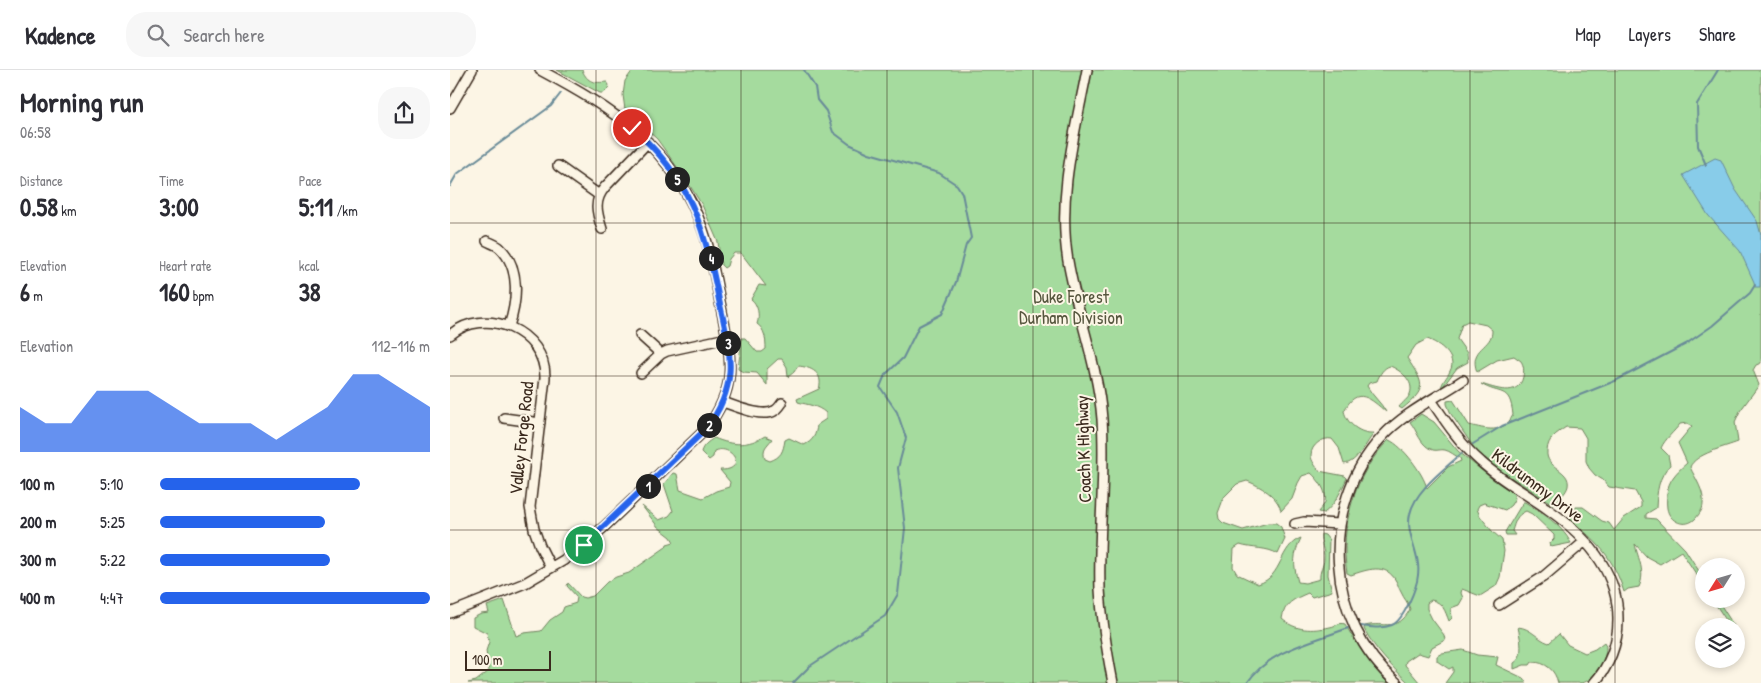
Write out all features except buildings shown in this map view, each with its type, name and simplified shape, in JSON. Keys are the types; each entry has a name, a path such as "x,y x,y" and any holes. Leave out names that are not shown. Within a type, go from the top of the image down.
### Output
{"street":[{"path":"450,108 472,70"},
{"path":"450,612 525,583 551,568 594,536 706,429 717,415 728,386 730,358 711,256 702,229 682,186 648,142 606,107 540,70"},
{"name":"Coach K Highway","path":"1088,70 1068,171 1064,224 1068,260 1094,365 1101,404 1100,589 1113,683"},
{"path":"602,229 596,207 599,195 605,186 648,142"},
{"path":"558,166 599,195"},
{"path":"487,241 500,247 512,268 515,301 509,326"},
{"name":"Valley Forge Road","path":"450,335 461,328 478,322 495,322 509,326 532,342 543,363 545,378 530,507 540,546 551,568"},
{"path":"640,335 661,354"},
{"path":"641,373 661,354 727,338"},
{"path":"1397,683 1372,654 1359,635 1349,614 1339,577 1339,524 1355,478 1377,442 1403,419 1463,380"},
{"name":"Kildrummy Drive","path":"1431,400 1453,432 1475,458 1554,514 1584,542 1606,568 1615,591 1618,609 1618,629 1614,646 1604,670 1594,683"},
{"path":"723,402 756,412 766,413 775,411 782,403"},
{"path":"504,418 540,423"},
{"path":"1295,524 1304,522 1339,524"},
{"path":"1499,605 1543,577 1584,542"}],"green space":[{"path":"557,70 582,70 589,80 607,82 609,85 608,89 604,93 600,93"},
{"name":"Duke Forest Durham Division","path":"633,70 1761,70 1761,363 1756,365 1753,370 1759,385 1740,411 1735,422 1738,442 1698,458 1690,467 1701,490 1703,499 1701,512 1696,518 1688,523 1678,522 1668,513 1667,506 1669,484 1687,463 1678,443 1692,426 1687,423 1680,424 1661,448 1668,455 1670,465 1661,480 1656,508 1646,514 1646,518 1656,519 1685,549 1695,565 1695,572 1681,551 1660,564 1647,557 1635,544 1642,571 1641,581 1639,587 1628,589 1624,592 1615,569 1603,551 1569,519 1570,514 1576,507 1583,507 1602,521 1609,523 1614,530 1624,518 1641,507 1641,502 1635,491 1609,487 1589,468 1586,461 1586,438 1580,428 1566,427 1553,437 1549,443 1547,457 1568,480 1566,491 1554,505 1495,467 1475,449 1451,414 1447,401 1453,400 1469,425 1488,429 1504,426 1513,415 1512,406 1507,395 1481,384 1505,390 1516,388 1523,377 1524,368 1521,361 1514,356 1497,360 1477,372 1476,357 1478,352 1489,341 1492,330 1486,325 1468,321 1462,324 1457,339 1467,353 1468,362 1457,368 1441,389 1452,366 1451,361 1442,347 1427,339 1416,345 1407,358 1417,374 1421,385 1416,396 1402,409 1399,407 1409,396 1411,389 1409,380 1398,370 1390,366 1385,368 1377,381 1369,383 1367,386 1386,412 1370,399 1359,396 1349,403 1344,411 1351,424 1359,430 1374,433 1353,460 1344,464 1339,448 1332,439 1321,441 1315,445 1311,457 1319,471 1347,478 1335,502 1328,510 1324,513 1318,512 1326,498 1324,490 1311,473 1302,476 1292,499 1281,511 1272,496 1247,481 1237,484 1224,497 1218,513 1219,519 1223,523 1243,530 1268,523 1276,523 1281,527 1285,539 1278,554 1269,550 1240,545 1234,549 1233,567 1237,574 1258,584 1272,575 1284,554 1294,542 1301,538 1296,550 1295,560 1298,582 1305,583 1320,579 1324,562 1321,534 1325,535 1329,540 1328,575 1332,591 1312,597 1308,593 1294,600 1287,605 1282,619 1293,626 1304,629 1317,629 1345,624 1354,640 1388,683 468,683 476,681 489,671 486,651 489,642 487,633 473,626 473,618 489,613 487,606 504,600 516,636 541,631 550,620 562,612 564,607 576,603 577,597 567,586 568,583 581,597 593,596 607,582 629,573 666,547 667,544 674,542 671,537 658,527 642,506 659,520 669,516 673,511 664,484 673,473 677,474 680,490 703,498 729,487 730,482 720,470 729,469 734,466 735,458 732,454 721,450 714,451 713,457 709,460 701,452 704,446 714,438 740,444 753,442 765,436 772,439 764,452 765,459 770,461 779,456 785,440 789,438 804,445 810,442 815,435 817,425 826,419 826,413 823,410 798,402 797,399 819,389 820,379 812,369 798,366 788,377 787,367 782,359 778,359 767,369 767,385 757,373 743,372 738,369 742,338 745,338 757,352 762,352 766,349 763,332 757,324 757,307 751,299 759,285 766,286 741,253 734,253 724,268 721,265 718,242 702,205 657,139 625,110 623,95 625,81"},
{"path":"1421,414 1434,422 1458,451 1513,493 1515,498 1505,510 1484,503 1479,505 1477,509 1480,516 1502,540 1504,551 1500,577 1496,586 1480,596 1462,589 1463,598 1459,605 1451,608 1452,618 1449,621 1443,608 1438,603 1431,600 1427,603 1427,609 1444,635 1445,640 1432,647 1428,656 1418,653 1406,661 1405,665 1420,683 1409,683 1384,658 1364,629 1365,626 1395,624 1401,621 1410,609 1396,581 1387,571 1375,569 1351,575 1347,573 1345,538 1352,502 1359,484 1377,453 1389,440 1400,448 1412,461 1427,488 1448,467 1461,461 1460,458 1449,451 1433,450 1425,445 1410,422"},
{"path":"1523,502 1551,519 1571,543 1551,547 1550,543 1554,539 1554,535 1532,514 1526,511 1515,522 1512,531 1515,535 1506,535 1505,532"},
{"path":"1718,608 1723,608 1729,618 1725,618"},
{"path":"1518,627 1527,629 1549,643 1559,634 1568,645 1585,653 1595,649 1604,642 1606,652 1604,659 1592,677 1582,683 1558,683 1555,674 1542,663 1532,662 1530,665 1514,669 1514,663 1521,652"},
{"path":"1463,650 1477,655 1498,657 1496,665 1523,678 1527,683 1445,683 1453,672 1453,667 1449,669 1437,661 1437,656 1442,653"}],"water":[{"path":"1715,158 1721,160 1735,189 1757,221 1761,235 1760,287 1755,287 1740,251 1708,215 1683,175"}],"waterway":[{"path":"793,683 810,666 885,616 898,594 905,528 898,468 906,438 897,412 880,387 885,375 903,358 919,326 942,314 956,282 966,245 971,238 962,193 957,185 939,173 869,153 849,144 833,132 826,111 817,100 815,87 804,70"},
{"path":"1706,165 1698,146 1697,104 1718,70"},
{"path":"450,186 457,174 551,106 561,93"},
{"path":"1473,444 1502,426 1615,381 1686,344 1712,326 1750,293 1755,285"},
{"path":"1361,626 1388,626 1397,622 1401,617 1412,595 1418,575 1417,559 1409,522 1413,505 1424,488 1462,453"},
{"path":"1247,683 1257,671 1280,654 1348,628"}],"route":[{"path":"584,545 706,429 720,410 728,386 730,372 730,358 724,321 711,256 702,229 692,205 673,172 648,142 632,128"}]}
